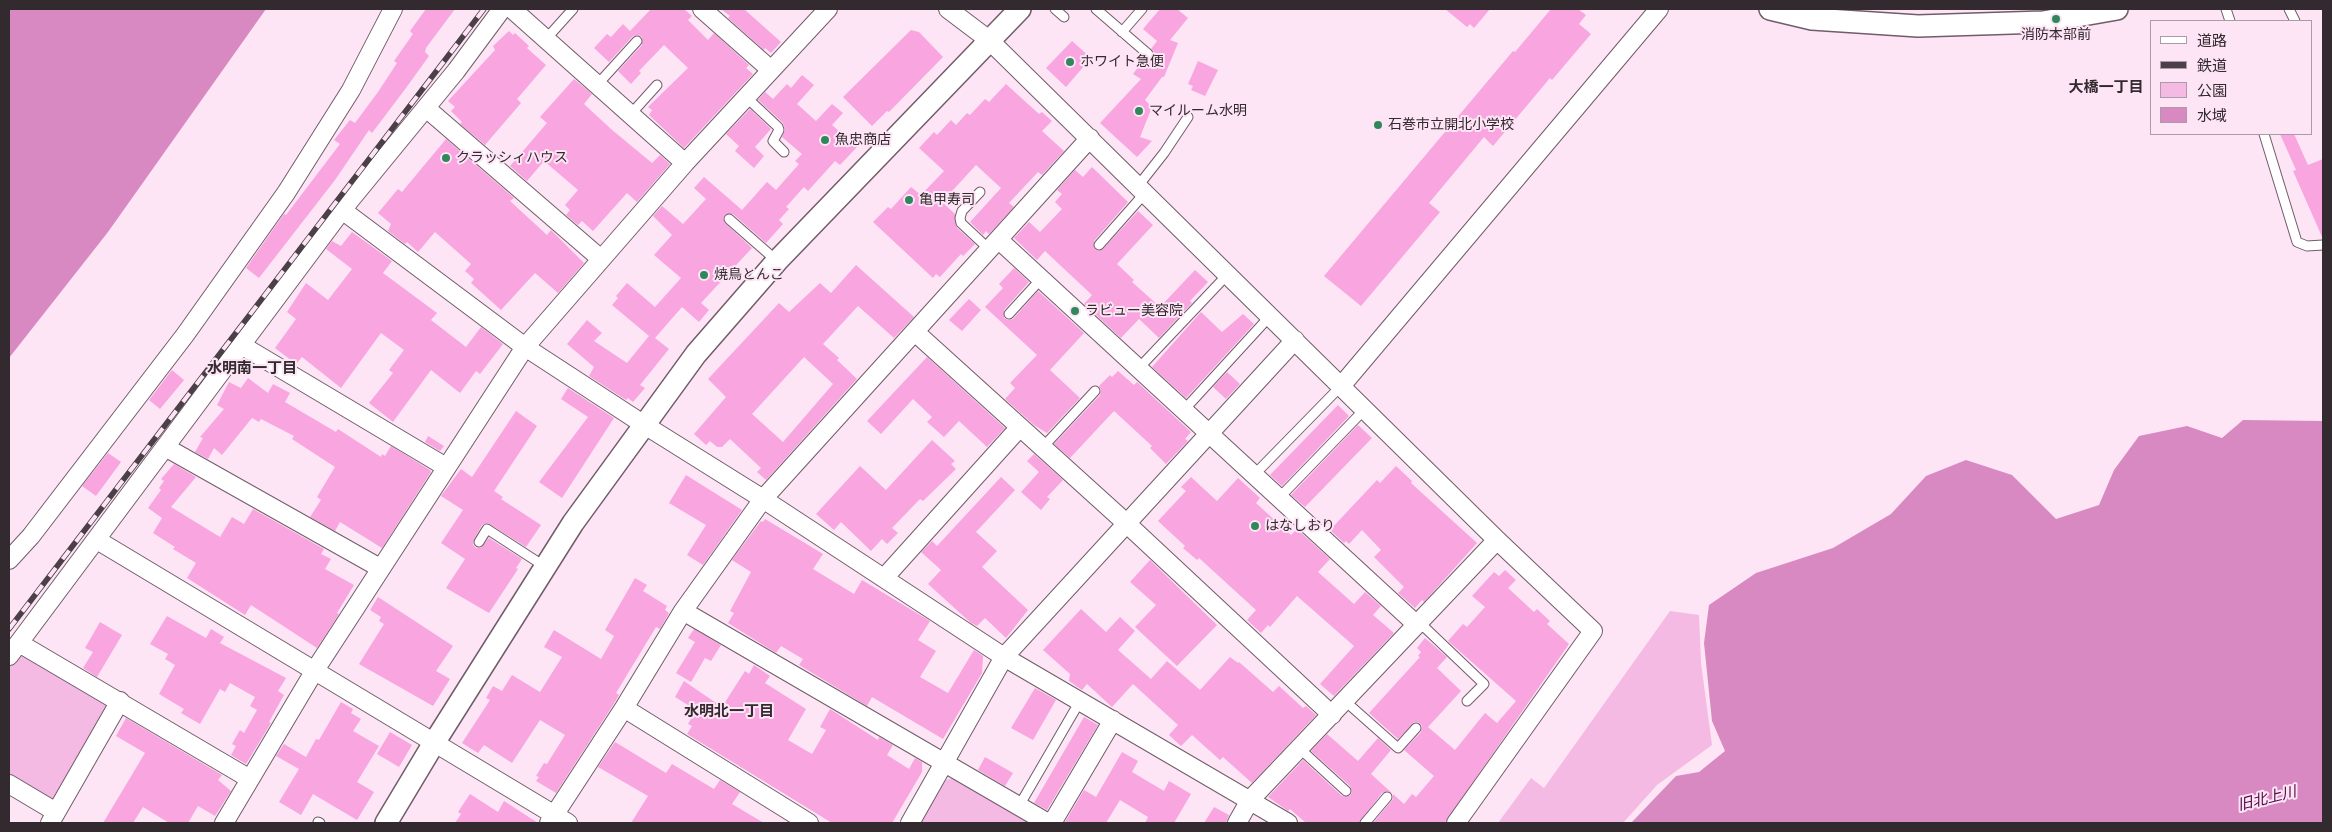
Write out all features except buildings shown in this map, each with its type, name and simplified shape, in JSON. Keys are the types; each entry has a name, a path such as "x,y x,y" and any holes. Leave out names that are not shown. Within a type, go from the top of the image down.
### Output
{"street":[{"path":"9,560 32,536 185,335 286,193 351,90 393,9"},
{"path":"250,779 120,701 14,650 342,210 426,108 502,9"},
{"path":"512,9 685,163"},
{"path":"702,9 771,70"},
{"path":"224,823 315,670 525,347 685,163 828,9"},
{"path":"948,9 989,40 1342,385 1496,540 1593,631 1456,823"},
{"path":"386,823 544,566 643,424 696,354 777,261 1020,9"},
{"path":"1342,385 1659,9"},
{"path":"1770,9 1812,19 1918,26 2043,22 2117,9"},
{"path":"426,108 601,259"},
{"path":"97,540 315,670 557,820 684,611 763,499 1090,138"},
{"path":"342,210 525,347 643,424 763,499 1004,657 1288,823"},
{"path":"995,245 1041,279 1208,434 1418,624"},
{"path":"915,332 1126,522 1332,715"},
{"path":"910,823 946,763 1004,657 1295,340"},
{"path":"241,345 446,467"},
{"path":"884,578 1020,426"},
{"path":"164,447 380,568"},
{"path":"1237,823 1250,800 1496,540"},
{"path":"684,611 1048,823"},
{"path":"9,784 53,818 120,701"},
{"path":"624,708 809,823"},
{"path":"1052,823 1113,720"}],"lane":[{"path":"546,40 574,9"},
{"path":"1055,9 1064,17"},
{"path":"1096,9 1148,54"},
{"path":"1122,32 1142,9"},
{"path":"597,85 637,41"},
{"path":"630,115 657,85"},
{"path":"747,98 778,127 779,130 773,141 784,152"},
{"path":"1099,244 1141,189 1188,117"},
{"path":"2264,135 2297,242 2307,246 2323,245"},
{"path":"980,192 962,211 960,218 962,223 995,245"},
{"path":"729,219 777,261"},
{"path":"1138,369 1228,274"},
{"path":"1009,314 1041,279"},
{"path":"1183,411 1270,316"},
{"path":"1254,475 1342,385"},
{"path":"1042,447 1094,391"},
{"path":"1279,498 1365,409"},
{"path":"479,542 488,529 544,566"},
{"path":"1418,624 1484,684 1467,701"},
{"path":"1018,806 1080,701"},
{"path":"1345,701 1398,748 1416,728"},
{"path":"1299,748 1346,791"},
{"path":"1365,823 1388,797"}],"green space":[{"path":"1670,611 1699,615 1701,663 1712,745 1657,785 1623,823 1498,823 1531,778 1544,788"},
{"path":"20,652 113,709 54,802 9,776 9,667"},
{"path":"955,777 1036,823 920,823 946,780"}],"water":[{"path":"9,9 266,9 108,232 9,358"},
{"name":"旧北上川","path":"2243,420 2323,421 2323,823 1631,823 1676,776 1699,772 1725,751 1712,721 1704,643 1709,605 1756,573 1833,548 1891,514 1926,476 1966,460 2012,475 2056,519 2099,505 2114,470 2139,436 2187,426 2222,438"}],"railway":[{"path":"9,629 484,9"}],"place":[{"name":"消防本部前","path":"2056,19"},
{"name":"ホワイト急便","path":"1070,62"},
{"name":"マイルーム水明","path":"1139,111"},
{"name":"石巻市立開北小学校","path":"1378,125"},
{"name":"魚忠商店","path":"825,140"},
{"name":"クラッシィハウス","path":"446,158"},
{"name":"亀甲寿司","path":"909,200"},
{"name":"焼鳥とんこ","path":"704,275"},
{"name":"ラビュー美容院","path":"1075,311"},
{"name":"はなしおり","path":"1255,526"}],"district":[{"name":"大橋一丁目","path":"2106,88"},
{"name":"水明南一丁目","path":"252,369"},
{"name":"水明北一丁目","path":"729,712"}]}
